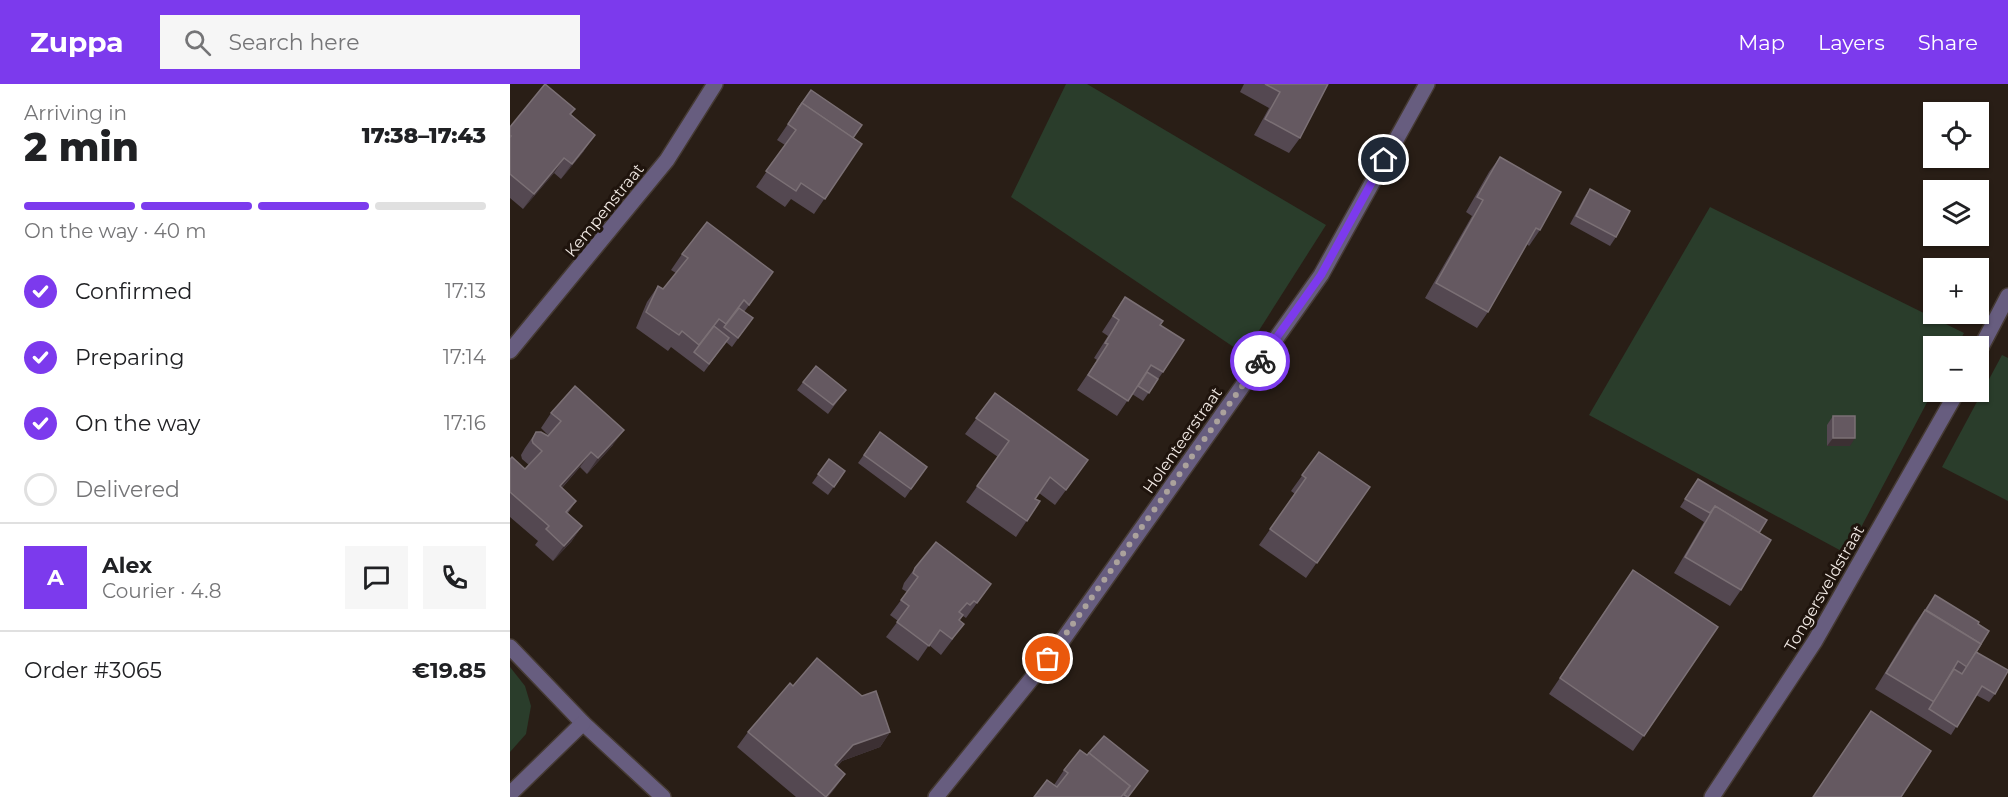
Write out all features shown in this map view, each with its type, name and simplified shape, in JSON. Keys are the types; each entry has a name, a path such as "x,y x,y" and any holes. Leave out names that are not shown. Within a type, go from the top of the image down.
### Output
{"street":[{"name":"Kempenstraat","path":"510,351 667,160 715,84"},
{"name":"Holenteerstraat","path":"936,797 1062,641 1321,275 1427,84"},
{"path":"1987,336 2008,296"},
{"name":"Tongersveldstraat","path":"1712,797 1815,641 1950,402"},
{"path":"510,646 584,723 663,797"},
{"path":"510,794 584,723"}],"green space":[{"path":"1066,84 1087,84 1326,225 1244,354 1011,197"},
{"path":"1710,207 1923,313 1923,324 1946,324 1964,333 1962,336 1923,336 1923,402 1927,402 1847,554 1589,415"},
{"path":"2002,355 2008,358 2008,501 1942,467 1977,402 1989,402 1989,379"},
{"path":"510,667 525,686 531,706 526,734 510,752"}],"building":[{"path":"545,84 575,109 570,114 595,135 572,164 564,158 534,194 510,174 510,127"},
{"path":"1265,84 1328,84 1300,138 1265,119 1280,92"},
{"path":"811,90 862,125 853,138 802,103 797,110"},
{"path":"802,103 862,144 825,199 801,183 796,191 766,171 796,130 788,124"},
{"path":"1500,157 1561,192 1540,230 1536,228 1488,312 1436,283 1483,200 1477,197"},
{"path":"1590,189 1630,211 1616,237 1576,216"},
{"path":"707,222 773,272 749,305 744,300 726,324 719,319 699,345 682,331 679,335 646,312 658,286 663,289 688,258 682,254"},
{"path":"1125,297 1163,321 1160,325 1184,340 1163,372 1151,365 1128,401 1088,375 1108,344 1105,343 1119,320 1113,316"},
{"path":"739,308 753,318 738,338 724,327"},
{"path":"714,326 729,338 709,364 694,352"},
{"path":"816,366 846,390 833,405 803,382"},
{"path":"1147,372 1158,379 1149,393 1138,386"},
{"path":"575,386 624,430 598,458 591,452 560,486 576,501 566,512 582,526 564,546 546,529 549,526 510,492 510,459 512,457 525,469 542,451 532,440 536,432 548,436 561,421 551,413"},
{"path":"995,393 1088,460 1066,490 1050,477 1035,499 1040,501 1027,521 977,486 1009,441 976,418"},
{"path":"1833,416 1855,416 1855,438 1833,438"},
{"path":"880,432 927,467 911,489 864,455"},
{"path":"1319,452 1370,487 1317,563 1270,529 1306,478 1302,475"},
{"path":"829,459 845,471 834,487 818,474"},
{"path":"1698,479 1767,520 1759,533 1715,506 1710,513 1685,499"},
{"path":"1715,506 1771,540 1741,590 1685,557"},
{"path":"936,542 991,584 977,603 974,601 970,605 967,603 959,612 963,615 959,620 964,624 952,639 940,630 929,646 897,622 909,606 901,600 918,577 913,573 915,568"},
{"path":"1633,570 1718,627 1644,736 1560,678"},
{"path":"1935,595 1979,622 1978,624 1989,631 1981,644 1926,610"},
{"path":"1925,610 1981,644 1967,667 1958,661 1934,702 1886,673"},
{"path":"1976,652 2008,671 1995,694 1982,686 1957,727 1929,709 1954,669 1962,674"},
{"path":"817,658 862,696 876,691 890,732 853,745 835,765 845,774 826,797 748,732 790,683 793,686"},
{"path":"1871,711 1931,751 1901,797 1813,797"},
{"path":"1104,736 1148,771 1128,797 1124,795 1130,786 1089,753"},
{"path":"1080,750 1087,755 1089,753 1130,786 1121,797 1034,797 1047,780 1057,787 1068,773 1064,770"}],"way so far":[{"path":"1048,659 1260,361"}],"route":[{"path":"1260,361 1321,275 1384,160"}]}
